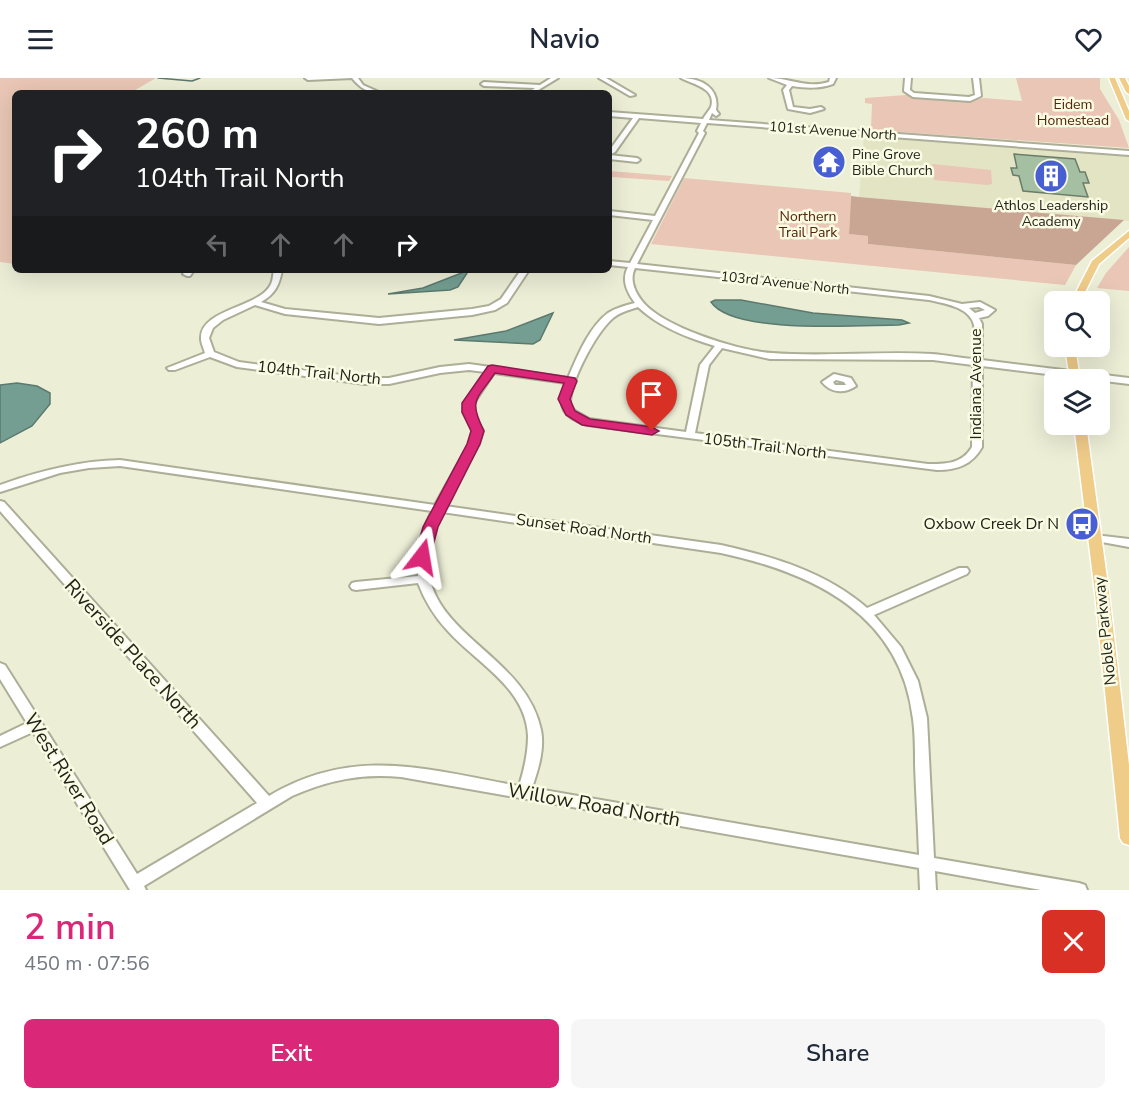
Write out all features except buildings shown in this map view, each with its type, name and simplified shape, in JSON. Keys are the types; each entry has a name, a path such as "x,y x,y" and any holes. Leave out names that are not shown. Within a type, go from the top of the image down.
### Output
{"main road":[{"path":"1112,78 1129,118"},
{"path":"1122,78 1129,92"},
{"path":"1081,291 1095,263 1129,234"},
{"name":"Noble Parkway","path":"1081,435 1129,838"}],"street":[{"path":"308,78 353,78 361,86 371,90"},
{"path":"535,90 555,78"},
{"path":"602,78 632,95"},
{"path":"684,78 712,91 715,101 713,110 716,113 709,122 707,131 702,133 632,266 627,282 628,290 641,304 679,330 719,346 770,356 933,357 1044,372"},
{"path":"772,78 790,84 824,86 831,83 833,78"},
{"path":"908,78 908,93 977,98 976,78"},
{"path":"484,84 538,86"},
{"path":"790,84 786,90 790,108 810,111 821,109"},
{"name":"101st Avenue North","path":"612,114 1129,153"},
{"path":"612,152 637,116"},
{"path":"612,156 636,160"},
{"path":"612,213 658,218"},
{"name":"103rd Avenue North","path":"612,263 929,298 960,307"},
{"path":"172,368 210,354 204,343 204,334 209,327 228,313 255,303 277,286 278,273"},
{"path":"255,303 285,311 379,321 482,311 504,300 523,273"},
{"path":"571,381 596,333 607,318 626,308 641,304"},
{"path":"960,307 980,304 991,310 974,316"},
{"name":"Indiana Avenue","path":"960,307 974,316 978,324 977,447 973,457 963,464"},
{"path":"690,436 705,365 719,346"},
{"name":"104th Trail North","path":"210,354 237,364 365,381 410,378 440,370 469,367 571,381"},
{"path":"830,357 837,377"},
{"path":"492,369 469,403 468,412 477,431 474,444 425,538 422,557 423,579 440,616 456,634 498,668 523,696 530,712 534,731 534,750 524,792"},
{"path":"1110,380 1129,381"},
{"name":"105th Trail North","path":"571,381 564,399 570,413 587,422 921,466 942,468 963,464"},
{"name":"Sunset Road North","path":"0,489 71,466 120,463 748,554 783,564 824,583 867,613 899,651 910,673 917,695 928,890"},
{"name":"Riverside Place North","path":"0,504 267,804"},
{"path":"1095,538 1129,543"},
{"path":"867,613 963,571"},
{"path":"356,586 423,579"},
{"name":"West River Road","path":"0,668 136,887"},
{"path":"0,742 34,725"},
{"name":"Willow Road North","path":"136,887 267,804 311,781 338,773 364,769 401,771 1079,890"}],"shaded area":[{"path":"864,135 1129,156 1129,221 859,197"},
{"path":"851,196 1124,220 1076,265 868,244 868,236 849,234"}],"green space":[{"path":"0,78 156,78 135,90 12,90 12,264 0,262"},
{"name":"Eidem Homestead","path":"1016,78 1100,78 1100,89 1119,120 1129,148 871,130 872,104 865,103 865,98 906,95 970,101 984,98 1022,101"},
{"path":"932,164 991,170 992,184 934,180"},
{"path":"612,171 672,176 669,181 612,177"},
{"name":"Northern Trail Park","path":"684,178 851,193 849,234 868,236 868,244 1076,265 1065,285 651,244"},
{"path":"1129,247 1129,291 1097,288 1106,273"}],"water":[{"path":"461,273 467,273 458,287 450,290 388,294 423,288"},
{"path":"741,300 813,313 902,320 909,323 828,326 770,324 744,320 724,312 711,302"},
{"path":"553,313 540,340 533,344 454,340 506,331"},
{"path":"17,383 37,386 50,393 50,404 32,426 0,443 0,385"}],"waterway":[{"path":"158,78 192,81 200,78"}],"place":[{"name":"Pine Grove Bible Church","path":"829,162"},
{"name":"Athlos Leadership Academy","path":"1051,176"},
{"name":"Oxbow Creek Dr N","path":"1082,524"}],"route":[{"path":"422,557 425,538 430,527 474,444 477,431 468,412 469,403 492,369 571,381 564,399 565,406 570,413 587,422 652,431"}]}
